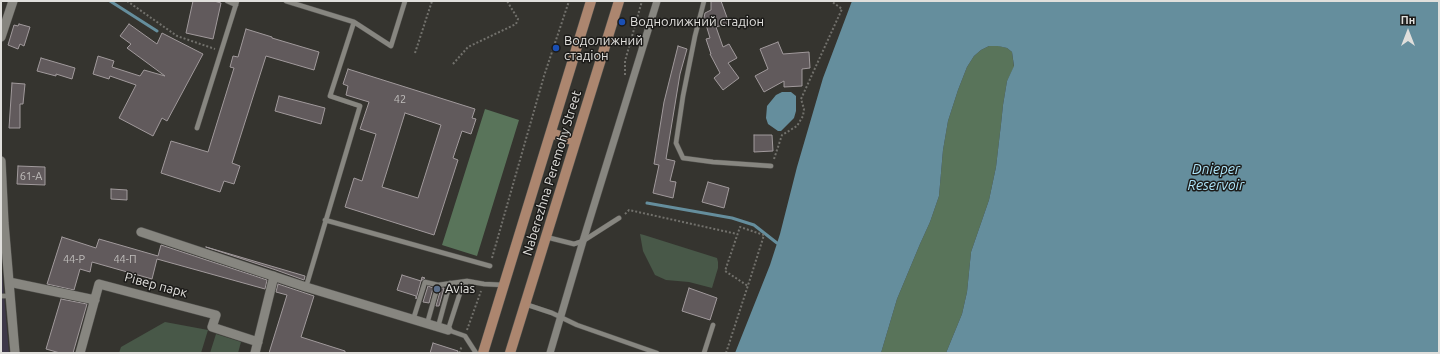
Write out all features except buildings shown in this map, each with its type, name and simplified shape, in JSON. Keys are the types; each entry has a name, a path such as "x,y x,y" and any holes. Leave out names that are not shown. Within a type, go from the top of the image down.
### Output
{"main road":[{"name":"Naberezhna Peremohy Street","path":"483,353 592,1"},
{"name":"Naberezhna Peremohy Street","path":"510,353 619,1"},
{"path":"551,134 575,141"}],"street":[{"path":"1,36 13,1"},
{"path":"550,353 583,240 657,1"},
{"path":"1,161 2,196 9,282 6,296 15,353"},
{"path":"141,232 306,287 448,330"},
{"path":"255,353 274,276"},
{"path":"9,282 95,300"},
{"name":"Рівер парк","path":"80,353 99,284 216,315 212,327 258,339"}],"lane":[{"path":"197,128 236,3 227,1"},
{"path":"286,1 354,22 391,46 405,1"},
{"path":"704,1 695,36 683,96 676,143 683,158 713,162 771,166"},
{"path":"306,287 360,106 330,96 354,22"},
{"path":"546,237 574,244 619,218"},
{"path":"326,220 490,266"},
{"path":"413,320 425,282 438,285 467,281 484,284 504,284"},
{"path":"467,281 460,293 448,330 465,336 476,353"},
{"path":"438,327 450,283"},
{"path":"427,324 438,285"},
{"path":"525,304 561,317 577,325 657,353"},
{"path":"704,353 713,325"}],"path":[{"path":"127,1 177,36 221,51"},
{"path":"415,53 432,1"},
{"path":"453,64 468,47 516,24 518,19 507,1"},
{"path":"490,266 544,76 569,1"},
{"path":"771,166 782,135 797,126 803,116 804,109 801,99 842,9 831,1"},
{"path":"617,39 643,48"},
{"path":"619,218 629,210 737,234"},
{"path":"726,353 748,286 764,235 740,227 724,271 748,286"},
{"path":"460,353 484,284"}],"shaded area":[{"path":"1,260 9,353 1,353"}],"green space":[{"path":"989,46 1007,48 1012,52 1014,67 1007,81 996,167 989,200 971,252 967,292 962,314 946,353 881,353 897,299 930,222 939,196 943,150 948,121 958,90 967,67 974,56"},
{"path":"485,109 519,120 477,256 442,245"},
{"path":"640,234 717,258 718,268 712,288 689,282 666,280 655,275 643,251"},
{"path":"165,322 208,330 201,353 119,353 121,347"},
{"path":"216,334 241,342 238,353 210,353"}],"water":[{"name":"Dnieper Reservoir","path":"852,1 1439,1 1439,353 946,353 962,314 967,292 971,252 989,200 996,167 1007,81 1014,66 1012,52 1007,48 989,46 974,56 967,67 958,90 948,121 943,150 939,196 930,222 897,299 881,353 735,353 770,265 823,78"},
{"path":"782,92 791,92 796,96 796,111 794,118 781,131 778,131 768,124 766,118 767,106 776,95"}],"waterway":[{"path":"110,1 157,31"},
{"path":"647,203 732,218 754,225 777,243"}],"place":[{"name":"Воднолижний стадіон","path":"622,22"},
{"name":"Водолижний стадіон","path":"556,48"},
{"name":"Avias","path":"437,289"}]}
